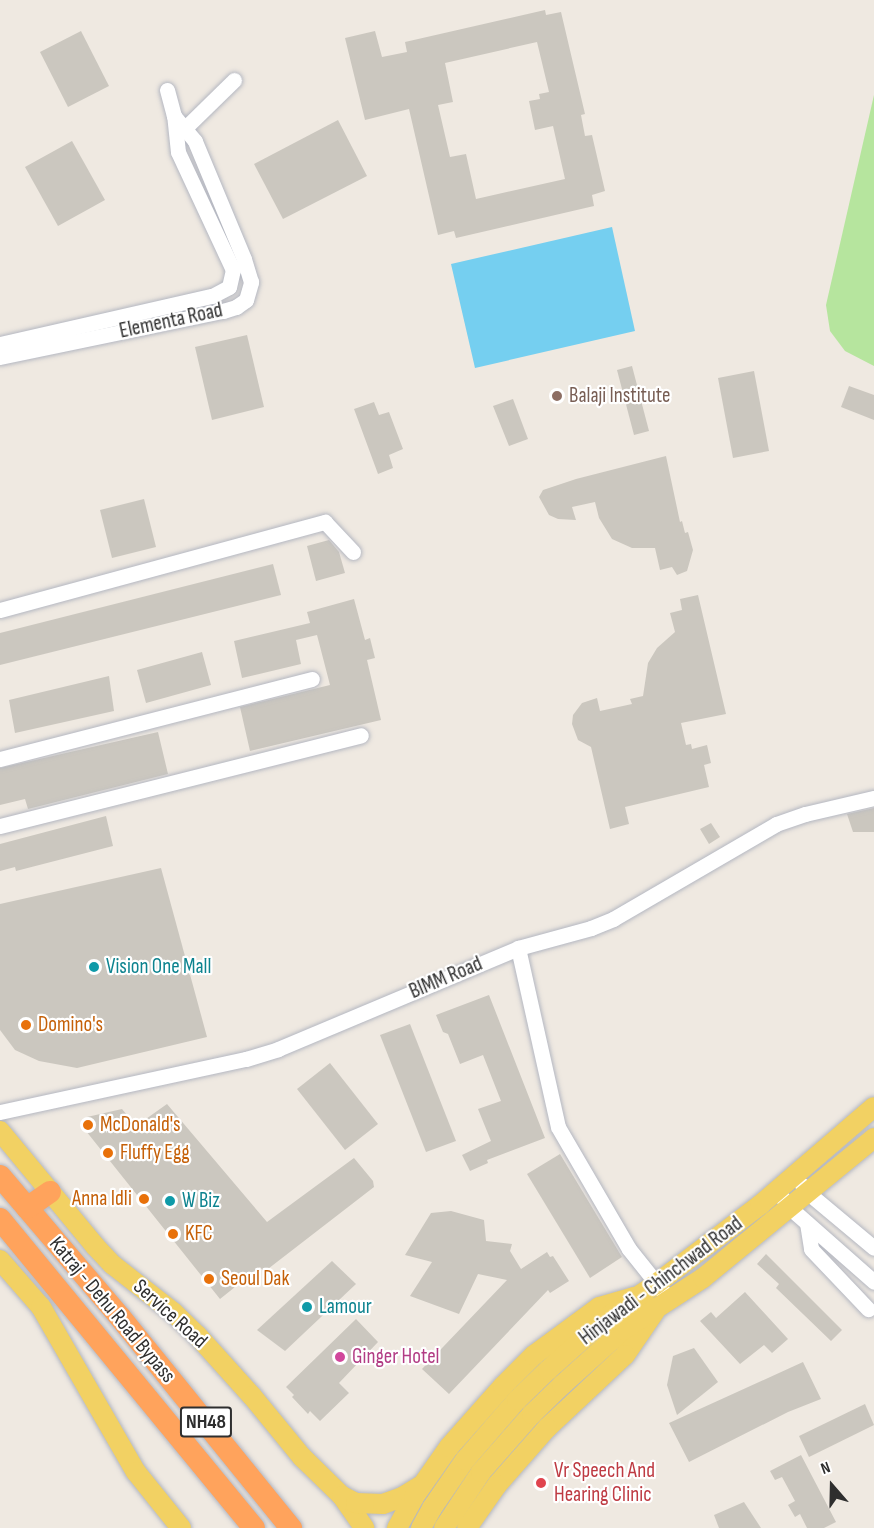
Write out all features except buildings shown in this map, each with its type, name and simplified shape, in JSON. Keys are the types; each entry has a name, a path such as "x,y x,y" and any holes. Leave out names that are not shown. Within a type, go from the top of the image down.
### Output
{"highway":[{"name":"Katraj - Dehu Road Bypass","path":"0,1176 120,1317 291,1528"},
{"path":"27,1208 50,1192"},
{"name":"Katraj - Dehu Road Bypass","path":"0,1219 254,1528"}],"main road":[{"name":"Hinjawadi - Chinchwad Road","path":"444,1528 481,1472 532,1414 777,1190 874,1107"},
{"name":"Service Road","path":"0,1131 113,1265 158,1299 197,1335 252,1396 302,1457 342,1496 364,1528"},
{"name":"Hinjawadi - Chinchwad Road","path":"660,1298 703,1278 874,1138"},
{"path":"0,1260 41,1307 136,1472 181,1528"},
{"name":"Hinjawadi - Chinchwad Road","path":"421,1528 455,1473 517,1400 610,1315 634,1297"},
{"path":"397,1528 422,1485 449,1447 502,1386 534,1355 599,1307 634,1297 660,1298 626,1355 547,1428 497,1485 467,1528"},
{"path":"342,1496 364,1504 383,1504 402,1497 422,1485"}],"street":[{"path":"184,129 234,80"},
{"name":"Elementa Road","path":"0,357 236,307 246,300 251,288 178,152 174,116 167,90"},
{"name":"Elementa Road","path":"0,344 219,294 232,282 237,262 195,141 174,116"},
{"path":"0,610 325,522 353,552"},
{"path":"0,759 312,679"},
{"path":"0,826 361,735"},
{"name":"BIMM Road","path":"0,1112 246,1059 278,1049 518,948 591,928 613,919 776,824 806,814 874,798"},
{"path":"518,948 558,1128 660,1298"},
{"path":"796,1174 807,1192 874,1248"},
{"path":"777,1190 789,1207 874,1282"},
{"path":"807,1223 811,1249 868,1309"}],"green space":[{"path":"874,95 874,366 845,351 830,331 826,305"}],"water":[{"path":"612,227 635,331 475,368 451,264"}],"place":[{"name":"Balaji Institute","path":"557,396"},
{"name":"Vision One Mall","path":"94,967"},
{"name":"Domino's","path":"26,1025"},
{"name":"McDonald's","path":"88,1125"},
{"name":"Fluffy Egg","path":"108,1153"},
{"name":"Anna Idli","path":"144,1199"},
{"name":"W Biz","path":"170,1201"},
{"name":"KFC","path":"173,1234"},
{"name":"Seoul Dak","path":"209,1279"},
{"name":"Lamour","path":"307,1307"},
{"name":"Ginger Hotel","path":"340,1357"},
{"name":"Vr Speech And Hearing Clinic","path":"541,1483"}]}
